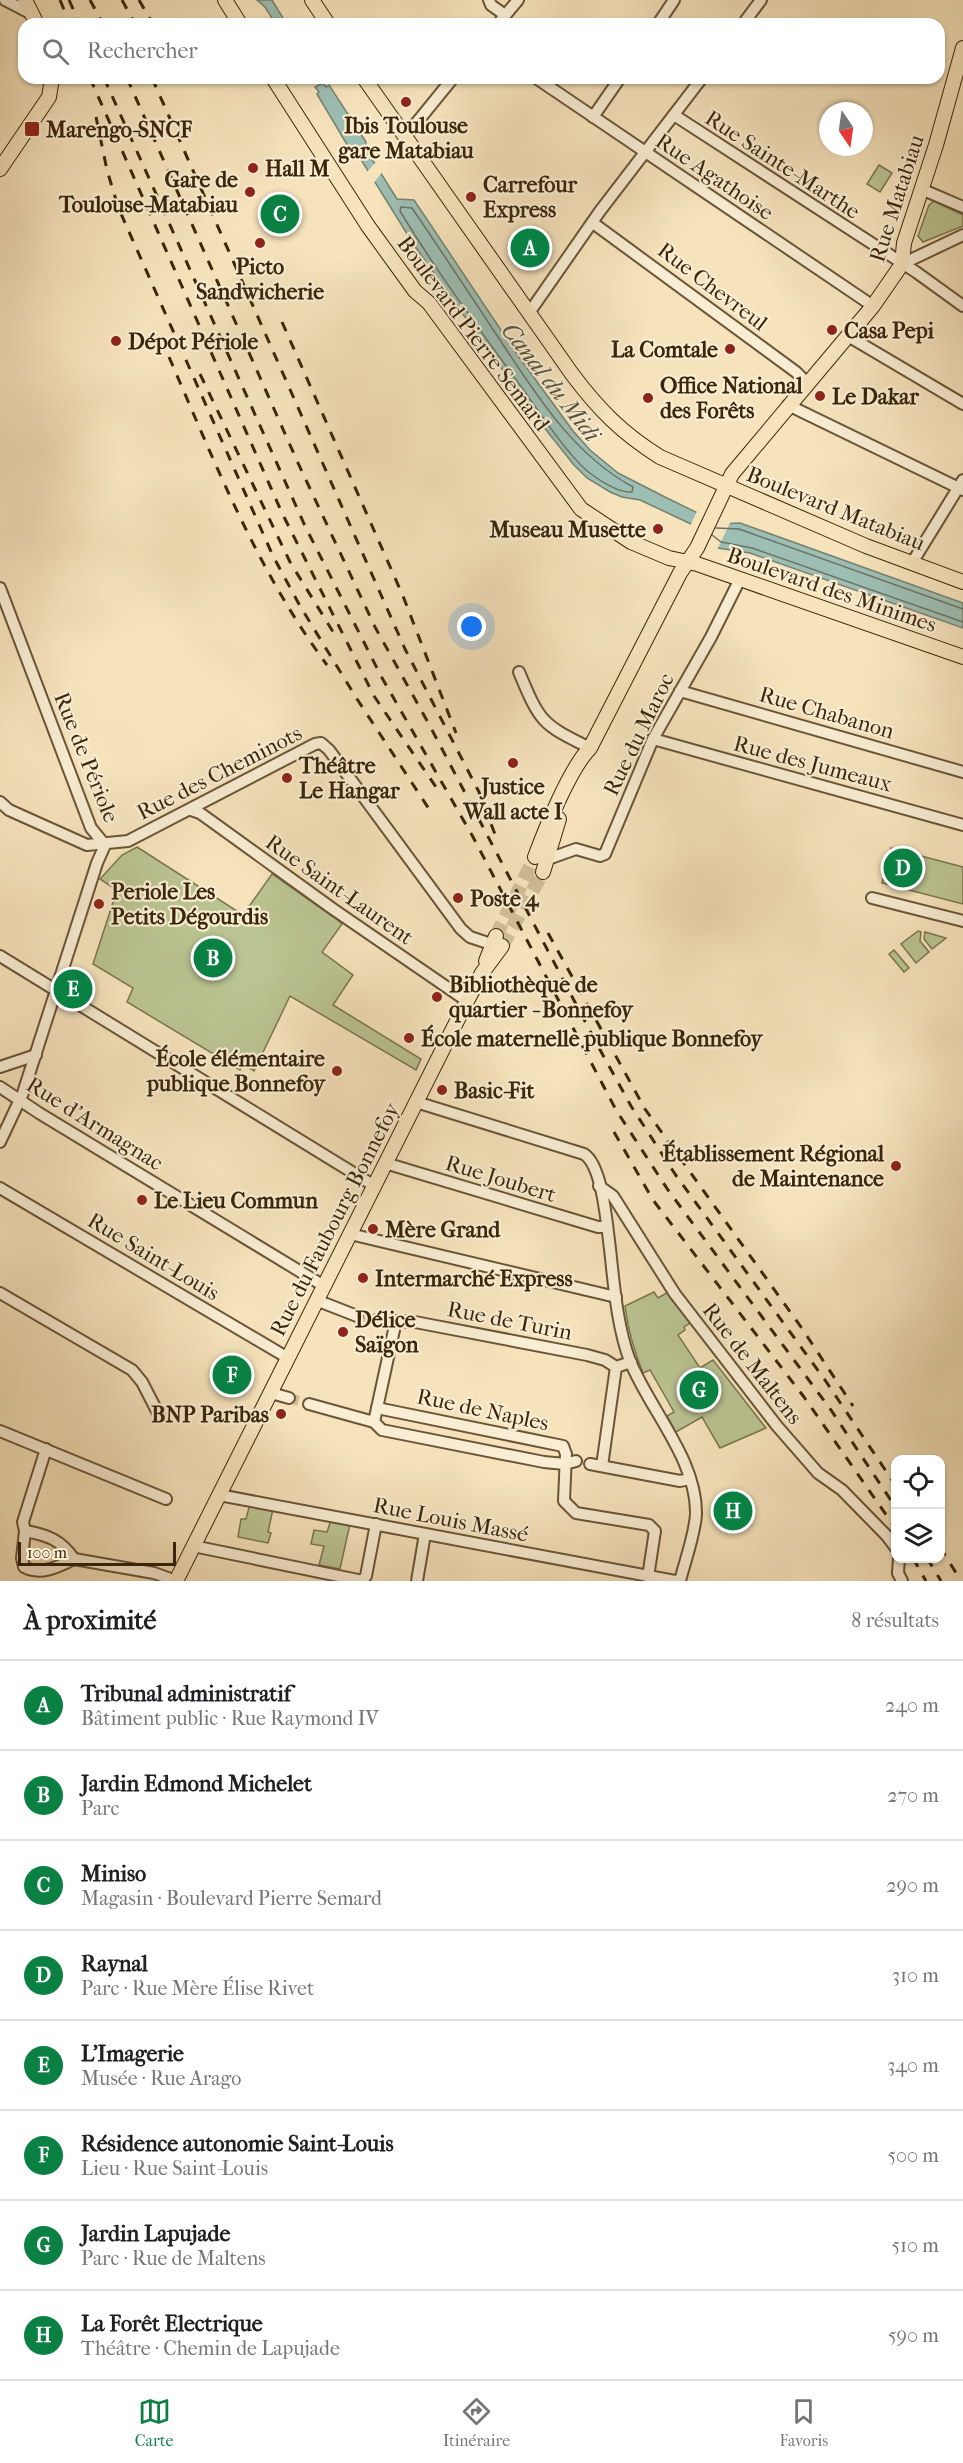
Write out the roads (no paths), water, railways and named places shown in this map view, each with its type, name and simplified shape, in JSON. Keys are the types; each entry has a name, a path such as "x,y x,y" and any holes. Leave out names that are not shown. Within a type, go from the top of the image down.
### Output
{"main road":[{"path":"25,0 34,18"},
{"path":"225,0 236,18"},
{"path":"312,0 324,18"},
{"name":"Rue Matabiau","path":"542,863 566,788 581,759 590,748 687,562 697,548 732,474 873,306 902,264 904,243 963,48"},
{"path":"0,169 49,97 51,84"},
{"name":"Boulevard Pierre Semard","path":"277,84 378,240 416,291 433,308 581,509 631,542 669,558 687,562"},
{"name":"Boulevard Matabiau","path":"368,84 591,400 634,441 660,457 829,531 963,582"},
{"name":"Boulevard des Minimes","path":"687,562 963,657"},
{"name":"Rue du Faubourg Bonnefoy","path":"482,973 491,960 496,942"},
{"name":"Rue du Faubourg Bonnefoy","path":"176,1581 496,942"}],"street":[{"path":"5,0 32,18"},
{"path":"489,0 500,18"},
{"path":"503,18 518,0"},
{"path":"661,18 674,0"},
{"path":"748,18 761,0"},
{"path":"405,137 448,84"},
{"name":"Rue Agathoise","path":"545,84 873,306"},
{"path":"593,117 616,84"},
{"path":"528,313 593,222 697,84"},
{"name":"Rue Sainte-Marthe","path":"674,115 963,306"},
{"path":"921,189 962,206"},
{"name":"Rue Chevreul","path":"593,222 796,372 807,383"},
{"path":"902,264 963,235"},
{"path":"848,336 963,404"},
{"path":"788,405 962,486 912,563"},
{"name":"Rue du Maroc","path":"542,863 576,849 600,856 605,854 653,739 711,637 740,579"},
{"name":"Rue de Périole","path":"0,588 91,828 105,845 20,1101 0,1142"},
{"path":"519,672 536,711 543,720 551,728 590,748"},
{"name":"Rue Chabanon","path":"680,691 963,772"},
{"name":"Rue des Jumeaux","path":"653,739 963,825"},
{"name":"Rue des Cheminots","path":"105,845 128,841 315,744 321,743 329,750 461,930 470,937 496,942"},
{"path":"1,806 87,845 105,845"},
{"name":"Rue Saint-Laurent","path":"191,810 200,813 467,1001"},
{"path":"872,898 963,921"},
{"path":"0,956 374,1185"},
{"path":"0,1067 36,1055"},
{"name":"Rue d'Armagnac","path":"0,1087 324,1286"},
{"path":"416,1102 584,1154 595,1166 607,1227 623,1339 649,1401 685,1465 690,1479 696,1515 680,1581"},
{"name":"Rue Joubert","path":"385,1163 598,1227 607,1227"},
{"name":"Rue de Maltens","path":"599,1186 613,1196 675,1294 777,1426 818,1473 842,1490 891,1541"},
{"name":"Rue Saint-Louis","path":"0,1188 288,1358"},
{"path":"350,1234 616,1297"},
{"path":"0,1293 132,1370 142,1382 159,1415"},
{"path":"316,1300 357,1316"},
{"name":"Rue de Turin","path":"377,1320 415,1322 587,1355 616,1367"},
{"path":"374,1422 387,1369 394,1321"},
{"path":"603,1466 616,1367 631,1362"},
{"path":"271,1393 290,1398"},
{"name":"Rue de Naples","path":"309,1404 374,1422 382,1430 565,1464 576,1461"},
{"name":"Rue de Naples","path":"377,1408 563,1446 566,1454 564,1501 576,1513 649,1525 656,1531 648,1577"},
{"path":"0,1431 166,1499"},
{"path":"46,1449 24,1513 22,1558 24,1567 41,1571 53,1569 74,1559 154,1573 176,1581"},
{"path":"590,1464 680,1481 690,1479"},
{"name":"Rue Louis Massé","path":"219,1495 675,1581"},
{"path":"193,1545 362,1581 366,1576 376,1524"},
{"path":"25,1531 56,1539 65,1546 74,1559"},
{"path":"417,1581 425,1534"},
{"path":"899,1563 898,1573 902,1581"}],"water":[{"path":"257,0 272,0 283,18 272,18"},
{"path":"321,84 326,87 329,85 366,142 365,148 397,199 414,200 519,357 573,431 590,450 618,473 720,524 740,523 963,603 963,628 750,553 718,548 691,524 640,500 610,492 587,478 535,416 414,245 357,153 352,153 315,87"},
{"path":"224,959 232,967 224,975 216,967"}],"tunnel":[{"path":"496,936 535,857"},
{"path":"502,946 543,872"},
{"path":"357,1316 377,1320"},
{"path":"289,1398 309,1404"}],"railway":[{"path":"60,0 68,18"},
{"path":"69,0 77,18"},
{"path":"90,0 100,18"},
{"path":"122,0 132,18"},
{"path":"139,0 150,18"},
{"path":"93,84 282,513 374,696 440,793"},
{"path":"107,84 305,526 381,676 473,837 616,1110 668,1190 831,1410 891,1500"},
{"path":"130,84 298,463 375,627 431,728 599,1048 631,1106 675,1174 825,1380 891,1479"},
{"path":"155,84 405,649 479,792 496,837"},
{"path":"96,117 107,170 118,207 273,556 300,606 357,699 433,815"},
{"path":"282,322 403,596 456,733"},
{"path":"169,357 221,477 259,555 302,629 327,665"},
{"path":"200,374 290,562 335,635"},
{"path":"548,933 645,1109 801,1327 853,1406"},
{"path":"614,1132 653,1200 804,1397 891,1522"},
{"path":"945,1555 961,1581"},
{"path":"916,1563 926,1581"},
{"path":"930,1563 941,1581"}],"place":[{"name":"Ibis Toulouse gare Matabiau","path":"406,102"},
{"name":"Marengo-SNCF","path":"32,129"},
{"name":"Hall M","path":"253,168"},
{"name":"Gare de Toulouse-Matabiau","path":"250,192"},
{"name":"Carrefour Express","path":"471,197"},
{"name":"Miniso","path":"280,214"},
{"name":"Picto Sandwicherie","path":"260,243"},
{"name":"Tribunal administratif","path":"530,248"},
{"name":"Casa Pepi","path":"832,330"},
{"name":"Dépot Périole","path":"116,341"},
{"name":"La Comtale","path":"730,349"},
{"name":"Le Dakar","path":"820,396"},
{"name":"Office National des Forêts","path":"648,398"},
{"name":"Museau Musette","path":"658,529"},
{"name":"Justice Wall acte I","path":"513,763"},
{"name":"Théâtre Le Hangar","path":"287,778"},
{"name":"Raynal","path":"903,868"},
{"name":"Poste 4","path":"458,898"},
{"name":"Periole Les Petits Dégourdis","path":"99,904"},
{"name":"Jardin Edmond Michelet","path":"213,958"},
{"name":"L'Imagerie","path":"73,989"},
{"name":"Bibliothèque de quartier - Bonnefoy","path":"437,997"},
{"name":"École maternelle publique Bonnefoy","path":"409,1038"},
{"name":"École élémentaire publique Bonnefoy","path":"337,1071"},
{"name":"Basic-Fit","path":"442,1090"},
{"name":"Établissement Régional de Maintenance","path":"896,1166"},
{"name":"Le Lieu Commun","path":"142,1200"},
{"name":"Mère Grand","path":"373,1229"},
{"name":"Intermarché Express","path":"363,1278"},
{"name":"Délice Saïgon","path":"343,1332"},
{"name":"Résidence autonomie Saint-Louis","path":"232,1375"},
{"name":"Jardin Lapujade","path":"699,1390"},
{"name":"BNP Paribas","path":"281,1414"},
{"name":"La Forêt Electrique","path":"733,1511"}],"water label":[{"name":"Canal du Midi","path":"551,382"}]}
